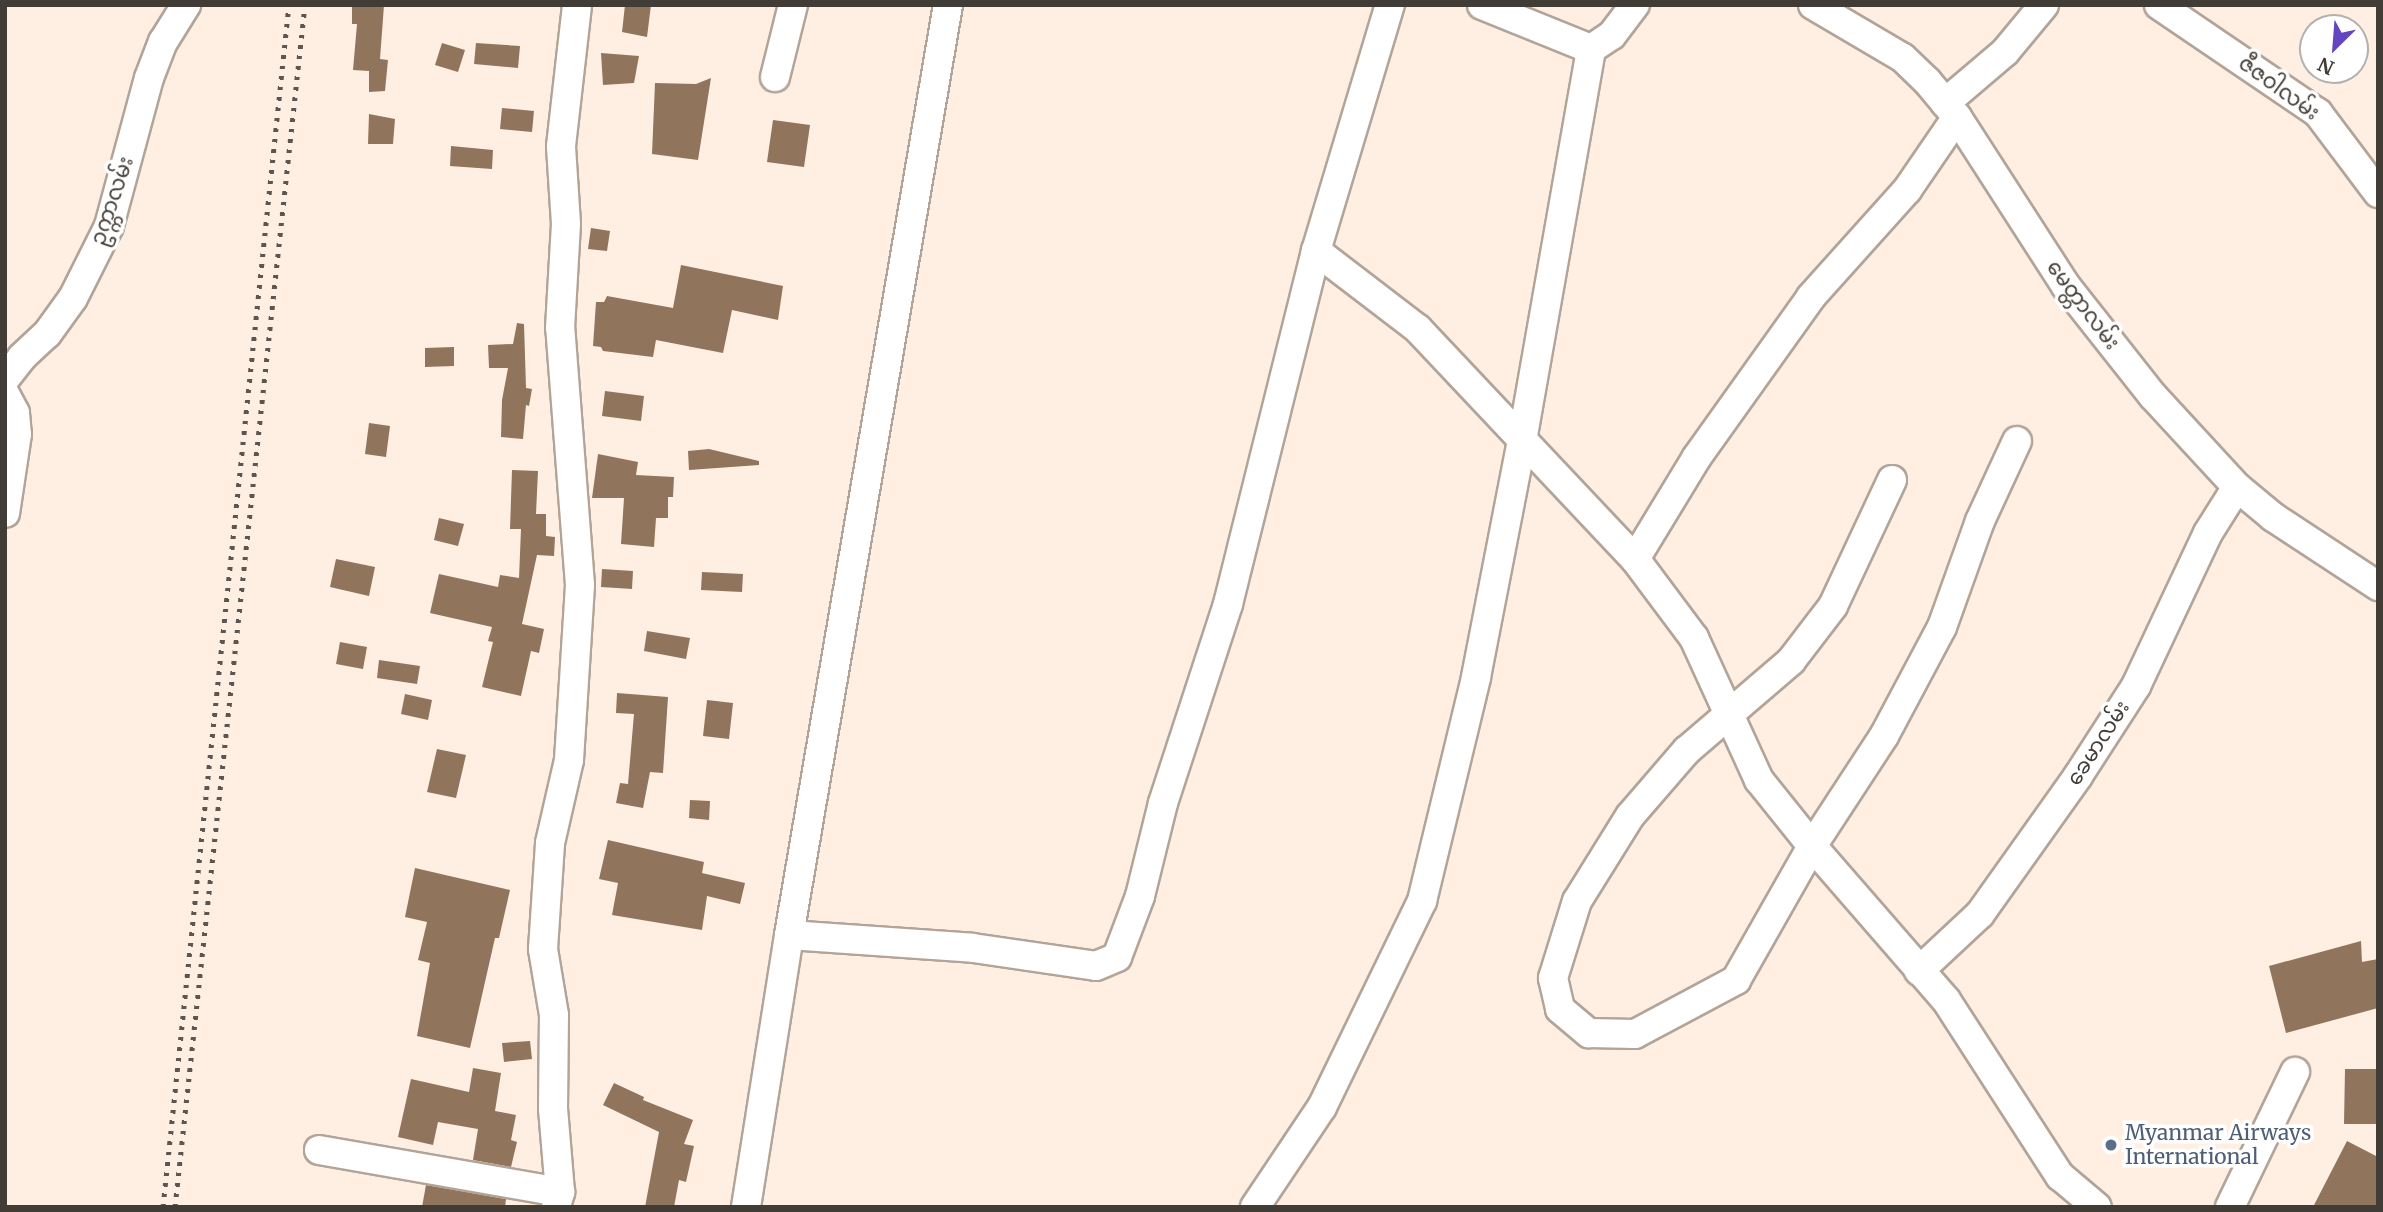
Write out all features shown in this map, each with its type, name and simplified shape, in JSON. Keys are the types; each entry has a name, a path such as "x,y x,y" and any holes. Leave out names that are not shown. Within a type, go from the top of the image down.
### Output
{"street":[{"name":"ဥက္ကာလမ်း","path":"5,379 22,357 47,334 73,298 109,226 149,78 163,42 186,5"},
{"path":"319,1150 558,1200 553,1109 554,1015 543,949 550,842 569,760 580,585 560,328 566,225 561,146 578,5"},
{"path":"775,77 793,5"},
{"path":"746,1207 789,935 948,5"},
{"path":"789,935 959,946 1096,966 1117,957 1140,896 1163,803 1228,604 1316,251 1390,5"},
{"path":"1482,5 1591,49"},
{"path":"1255,1207 1322,1107 1422,901 1476,677 1522,441 1591,49 1612,34 1635,5"},
{"name":"မေတ္တာလမ်း","path":"1813,5 1903,58 1951,110 2066,286 2153,396 2237,487 2273,517 2378,586"},
{"path":"1635,559 1697,457 1811,297 1907,190 1951,110 2044,5"},
{"name":"ဇီဇဝါလမ်း","path":"2159,5 2318,113 2378,193"},
{"path":"1316,251 1418,329 1635,559 1694,638 1759,780 1946,1000 2060,1175 2096,1207"},
{"path":"5,394 15,413 17,434 5,513"},
{"path":"1892,480 1833,606 1791,661 1688,750 1630,816 1577,901 1553,978 1559,1009 1588,1033 1635,1034 1736,980 1812,845 1884,736 1942,627 1980,521 2017,441"},
{"name":"ခေမာလမ်း","path":"1919,971 1980,914 2078,776 2136,686 2208,533 2237,487"},
{"path":"2230,1207 2295,1072"}],"building":[{"path":"352,5 384,5 380,59 388,60 385,91 369,92 369,71 353,70 357,24 352,24"},
{"path":"625,5 651,5 647,37 622,32"},
{"path":"442,43 465,50 458,72 435,65"},
{"path":"476,43 520,46 518,68 474,64"},
{"path":"601,53 639,56 634,83 603,85"},
{"path":"711,78 698,160 652,154 655,83 696,84"},
{"path":"502,108 534,111 532,132 500,129"},
{"path":"369,114 395,119 393,144 368,144"},
{"path":"773,120 810,125 804,167 767,162"},
{"path":"451,146 493,150 492,169 450,166"},
{"path":"591,228 610,231 607,251 588,249"},
{"path":"681,265 783,286 778,320 732,310 723,353 656,340 653,357 603,351 601,347 593,346 596,302 604,302 607,296 673,308"},
{"path":"517,323 524,324 526,388 532,389 529,406 526,405 523,439 501,437 502,400 508,368 489,368 488,345 513,344"},
{"path":"454,347 454,366 425,367 425,348"},
{"path":"605,391 644,396 641,421 602,416"},
{"path":"369,423 390,426 386,457 365,454"},
{"path":"709,449 759,461 759,465 689,470 688,451"},
{"path":"598,454 638,462 636,475 674,477 673,497 668,497 668,518 656,518 654,547 621,544 624,498 592,498"},
{"path":"512,470 538,471 536,514 546,514 546,536 555,537 554,556 537,555 522,624 544,629 539,653 531,651 521,696 482,687 493,642 488,641 492,627 430,613 439,574 498,587 500,575 519,578 521,529 510,529"},
{"path":"439,518 464,524 458,546 434,540"},
{"path":"336,559 375,567 369,596 330,587"},
{"path":"602,569 633,571 632,589 601,587"},
{"path":"702,572 743,574 742,592 701,590"},
{"path":"647,631 690,638 686,659 644,651"},
{"path":"340,642 367,647 363,669 336,664"},
{"path":"379,660 420,666 417,684 377,678"},
{"path":"617,693 668,697 663,773 650,772 643,808 616,803 620,783 628,784 634,714 616,713"},
{"path":"405,694 432,700 428,720 401,714"},
{"path":"707,700 733,703 729,739 703,736"},
{"path":"437,749 466,755 456,798 427,792"},
{"path":"690,800 710,801 709,820 689,818"},
{"path":"608,840 704,862 702,873 745,883 740,904 707,896 702,930 612,915 618,883 599,879"},
{"path":"415,868 510,890 499,938 495,938 470,1048 417,1036 430,963 418,960 427,922 405,917"},
{"path":"2361,941 2362,962 2378,959 2378,1008 2286,1033 2269,966"},
{"path":"530,1041 532,1059 504,1062 502,1043"},
{"path":"473,1068 501,1073 495,1111 516,1115 511,1140 517,1142 511,1167 473,1160 478,1129 438,1122 433,1145 398,1137 411,1079 469,1092"},
{"path":"2345,1069 2378,1069 2378,1124 2344,1124"},
{"path":"614,1083 644,1097 643,1100 693,1120 684,1144 694,1146 686,1182 679,1180 674,1207 645,1207 659,1132 603,1105"},
{"path":"2347,1141 2378,1157 2378,1207 2313,1207"},
{"path":"426,1185 506,1199 505,1207 422,1207"}],"railway":[{"path":"163,1207 289,5"},
{"path":"175,1207 305,5"}],"place":[{"name":"Myanmar Airways International","path":"2111,1145"}]}
